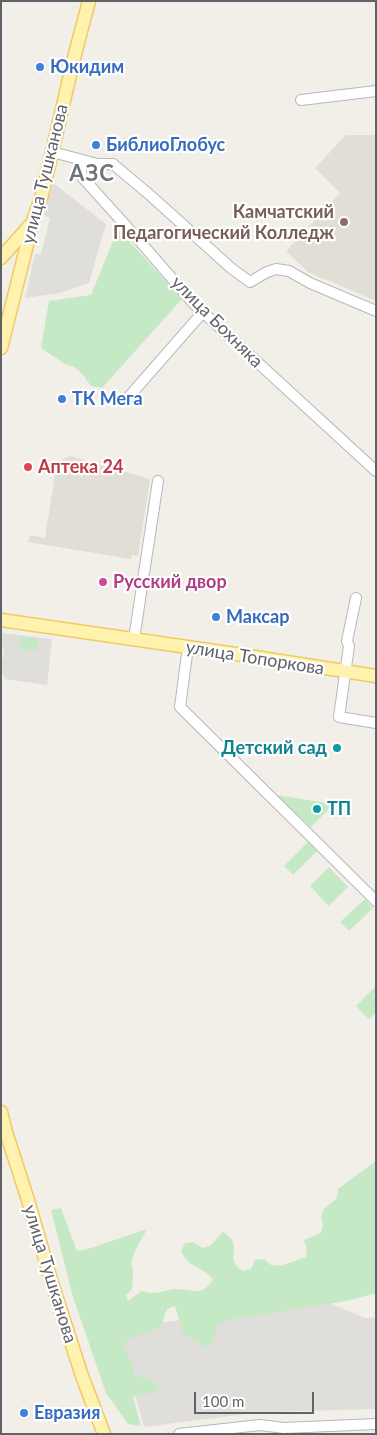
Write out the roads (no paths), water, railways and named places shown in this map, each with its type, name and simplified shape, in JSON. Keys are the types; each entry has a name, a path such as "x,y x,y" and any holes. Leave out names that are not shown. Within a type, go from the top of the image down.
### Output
{"main road":[{"name":"улица Тушканова","path":"1,348 33,222 42,195 89,1"},
{"path":"1,258 33,222"},
{"name":"улица Топоркова","path":"1,620 376,676"},
{"name":"улица Тушканова","path":"1,1112 4,1133 82,1376 104,1434"}],"street":[{"path":"301,100 376,91"},
{"path":"52,152 96,164 113,164 231,268 250,282 276,269 288,271 310,283 376,311"},
{"name":"улица Бохняка","path":"79,159 82,177 194,304 376,471"},
{"path":"126,400 203,312"},
{"path":"134,639 158,481"},
{"path":"356,598 348,641 346,672 339,717 376,722"},
{"path":"188,647 180,706 376,900"},
{"path":"179,1434 260,1425 284,1428 376,1424"}],"place":[{"name":"Юкидим","path":"40,67"},
{"name":"БиблиоГлобус","path":"96,145"},
{"name":"Камчатский Педагогический Колледж","path":"344,222"},
{"name":"ТК Мега","path":"62,399"},
{"name":"Аптека 24","path":"28,467"},
{"name":"Русский двор","path":"103,582"},
{"name":"Максар","path":"216,617"},
{"name":"Детский сад","path":"337,748"},
{"name":"ТП","path":"317,809"},
{"name":"Евразия","path":"24,1413"}],"district":[{"name":"АЗС","path":"92,174"}]}
